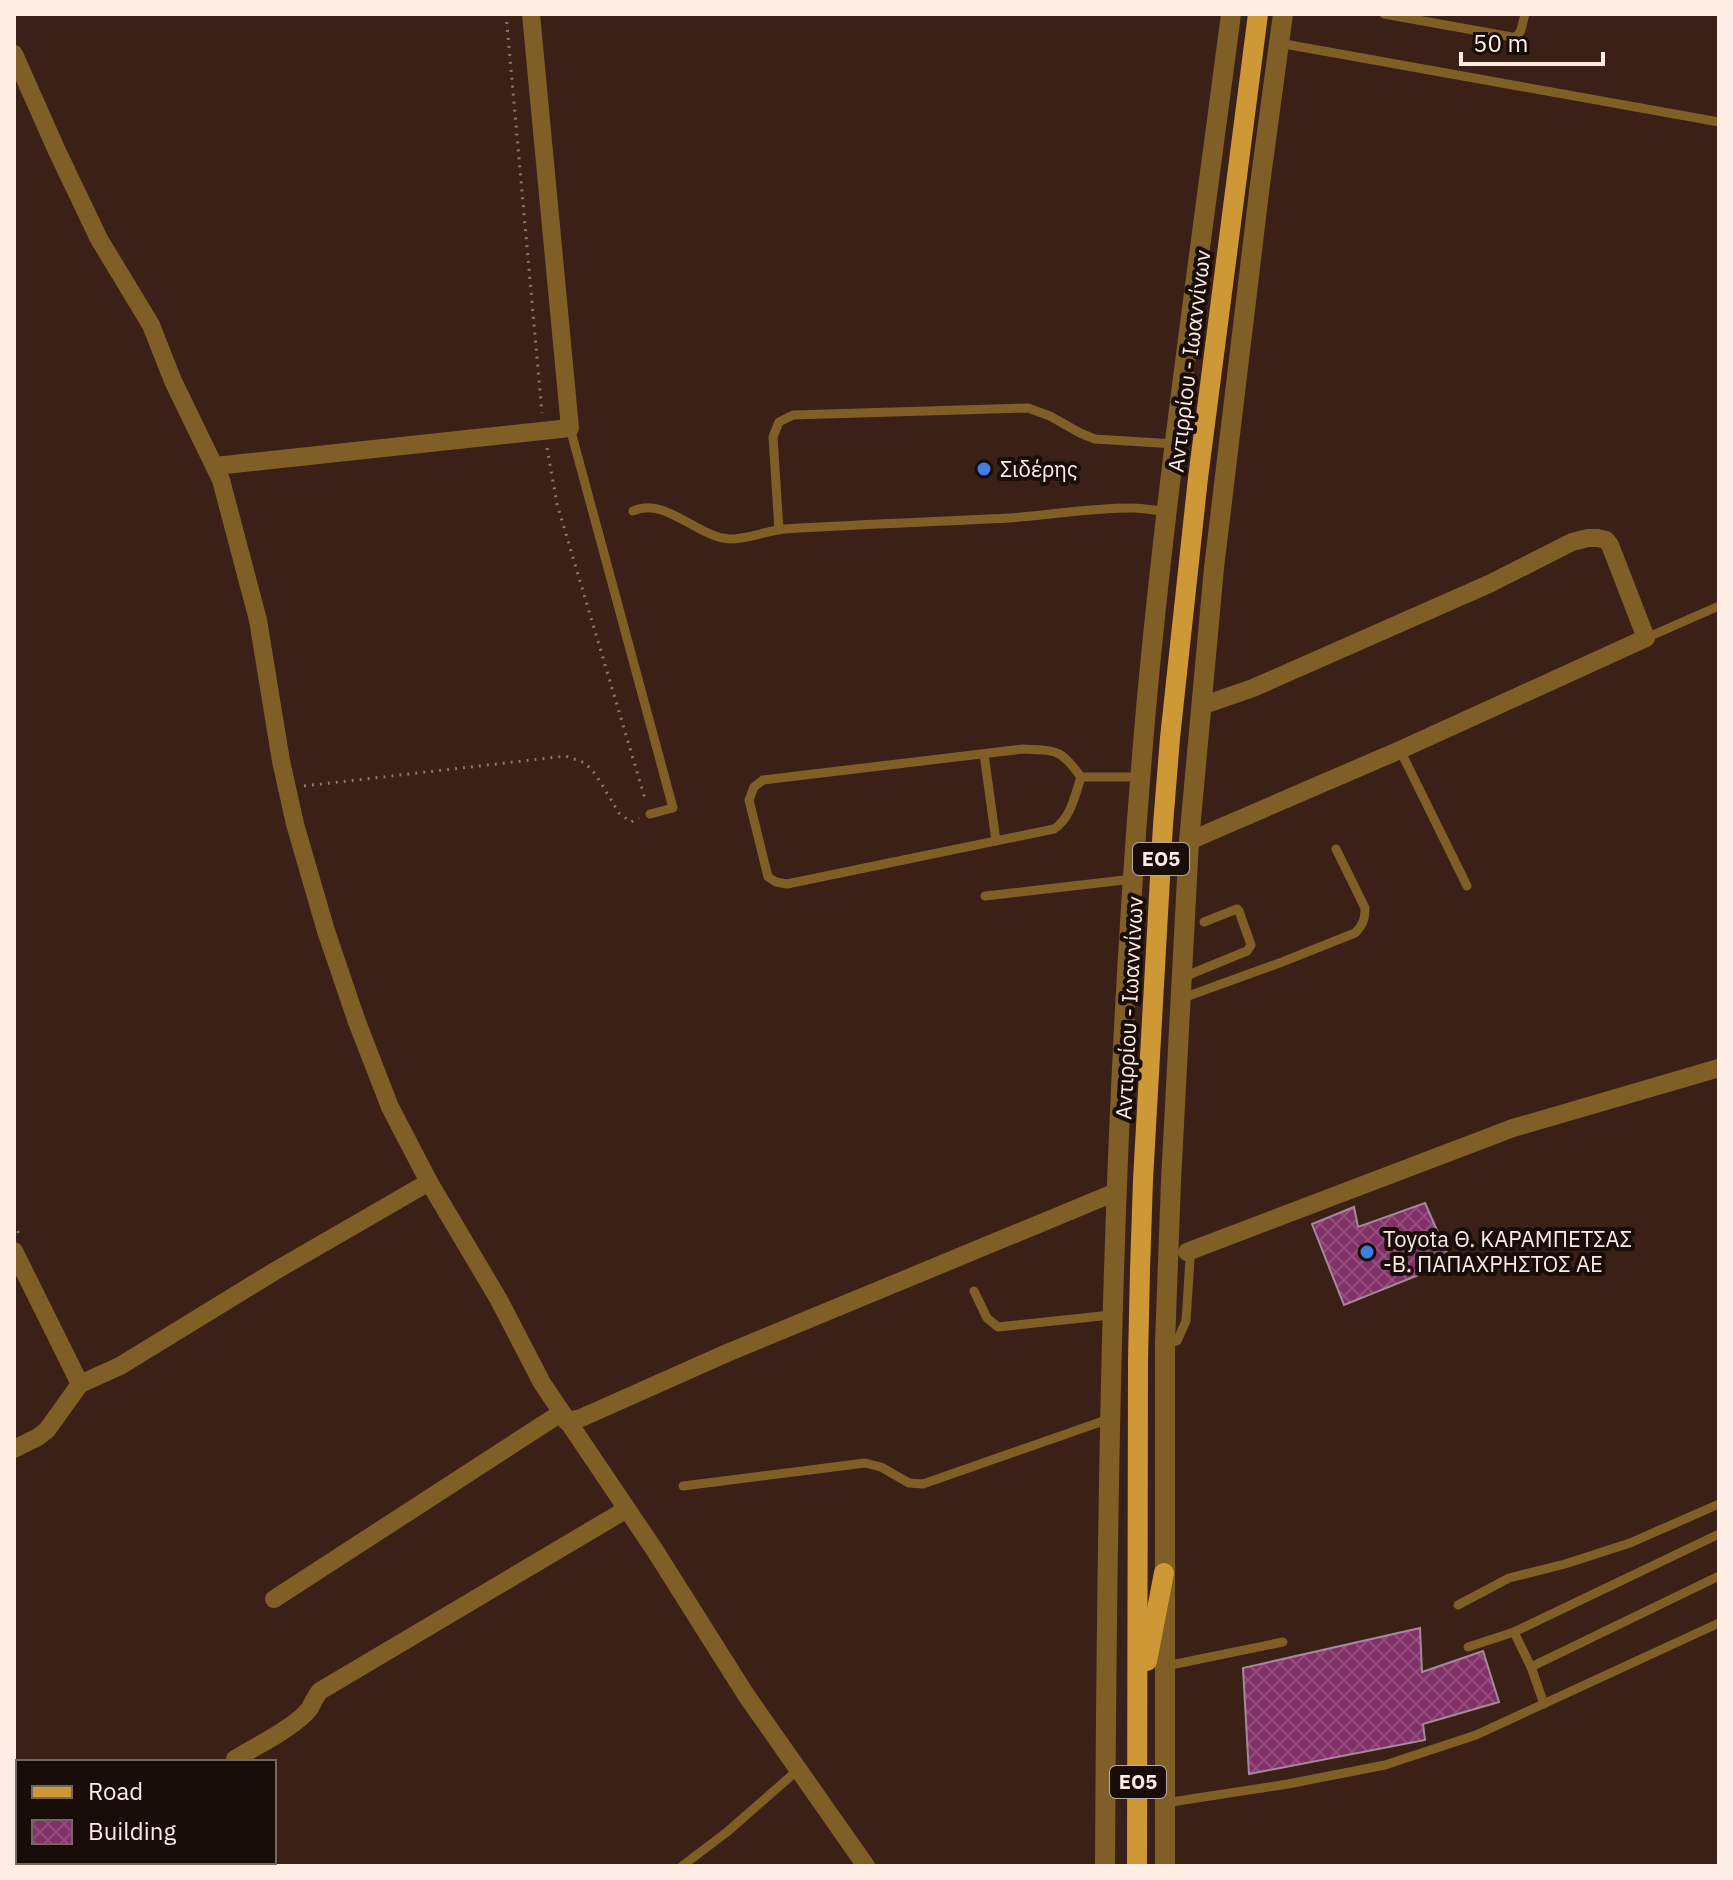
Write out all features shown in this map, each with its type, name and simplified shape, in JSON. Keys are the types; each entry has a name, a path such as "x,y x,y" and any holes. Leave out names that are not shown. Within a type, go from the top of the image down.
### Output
{"main road":[{"name":"Αντιρρίου - Ιωαννίνων","path":"1137,1866 1140,1270 1165,796 1198,478 1258,14"},
{"path":"1138,1708 1164,1573"}],"street":[{"path":"215,466 570,428 531,14"},
{"path":"1105,1866 1111,1315 1133,879 1150,662 1231,14"},
{"path":"1165,1866 1165,1344 1178,1249 1180,999 1189,841 1214,568 1283,14"},
{"path":"14,54 92,224 151,325 173,381 221,480 258,620 281,761 295,824 326,931 390,1107 542,1383 746,1695 866,1866"},
{"path":"1189,841 1400,750 1646,638 1610,545 1606,540 1588,538 1572,542 1489,584 1253,688 1201,706"},
{"path":"1178,1249 1513,1128 1719,1068"},
{"path":"14,1449 47,1430 80,1384 120,1366 429,1182"},
{"path":"274,1599 564,1417 581,1418 727,1353 1116,1192"},
{"path":"14,1251 80,1384"},
{"path":"235,1759 300,1717 310,1708 320,1691 627,1509"}],"lane":[{"path":"1384,14 1512,37 1520,34 1525,14"},
{"path":"1279,43 1719,122"},
{"path":"779,530 773,437 779,422 793,415 1028,408 1095,439 1175,444"},
{"path":"570,428 673,808 650,814"},
{"path":"633,511 642,507 655,508 729,539 779,530 1133,508 1167,512"},
{"path":"1646,638 1719,606"},
{"path":"1023,749 1055,750 1066,756 1081,777 1067,816 1054,829 787,884 768,877 749,800 754,787 763,780 1023,749"},
{"path":"1400,750 1467,886"},
{"path":"984,754 996,841"},
{"path":"1081,777 1141,777"},
{"path":"1180,999 1355,933 1365,919 1365,908 1336,849"},
{"path":"985,896 1133,879"},
{"path":"1181,978 1247,951 1251,945 1237,909 1204,922"},
{"path":"974,1291 987,1318 998,1327 1111,1315"},
{"path":"683,1486 865,1463 881,1467 909,1483 923,1484 1109,1419"},
{"path":"1458,1605 1509,1578 1630,1543 1719,1504"},
{"path":"1468,1647 1514,1632 1719,1534"},
{"path":"1531,1667 1719,1576"},
{"path":"1165,1803 1385,1765 1476,1735 1719,1623"},
{"path":"1514,1632 1544,1704"},
{"path":"1166,1666 1283,1642"},
{"path":"682,1866 727,1832 799,1769"}],"path":[{"path":"287,788 566,756 585,763 619,813 631,822 650,814"}],"building":[{"path":"1425,1203 1451,1262 1344,1305 1312,1224 1354,1207 1358,1227"},
{"path":"1420,1628 1422,1672 1483,1651 1499,1702 1423,1724 1425,1740 1249,1774 1243,1668"}],"place":[{"name":"Σιδέρης","path":"984,469"},
{"name":"Toyota Θ. ΚΑΡΑΜΠΕΤΣΑΣ -Β. ΠΑΠΑΧΡΗΣΤΟΣ ΑΕ","path":"1367,1252"}]}
